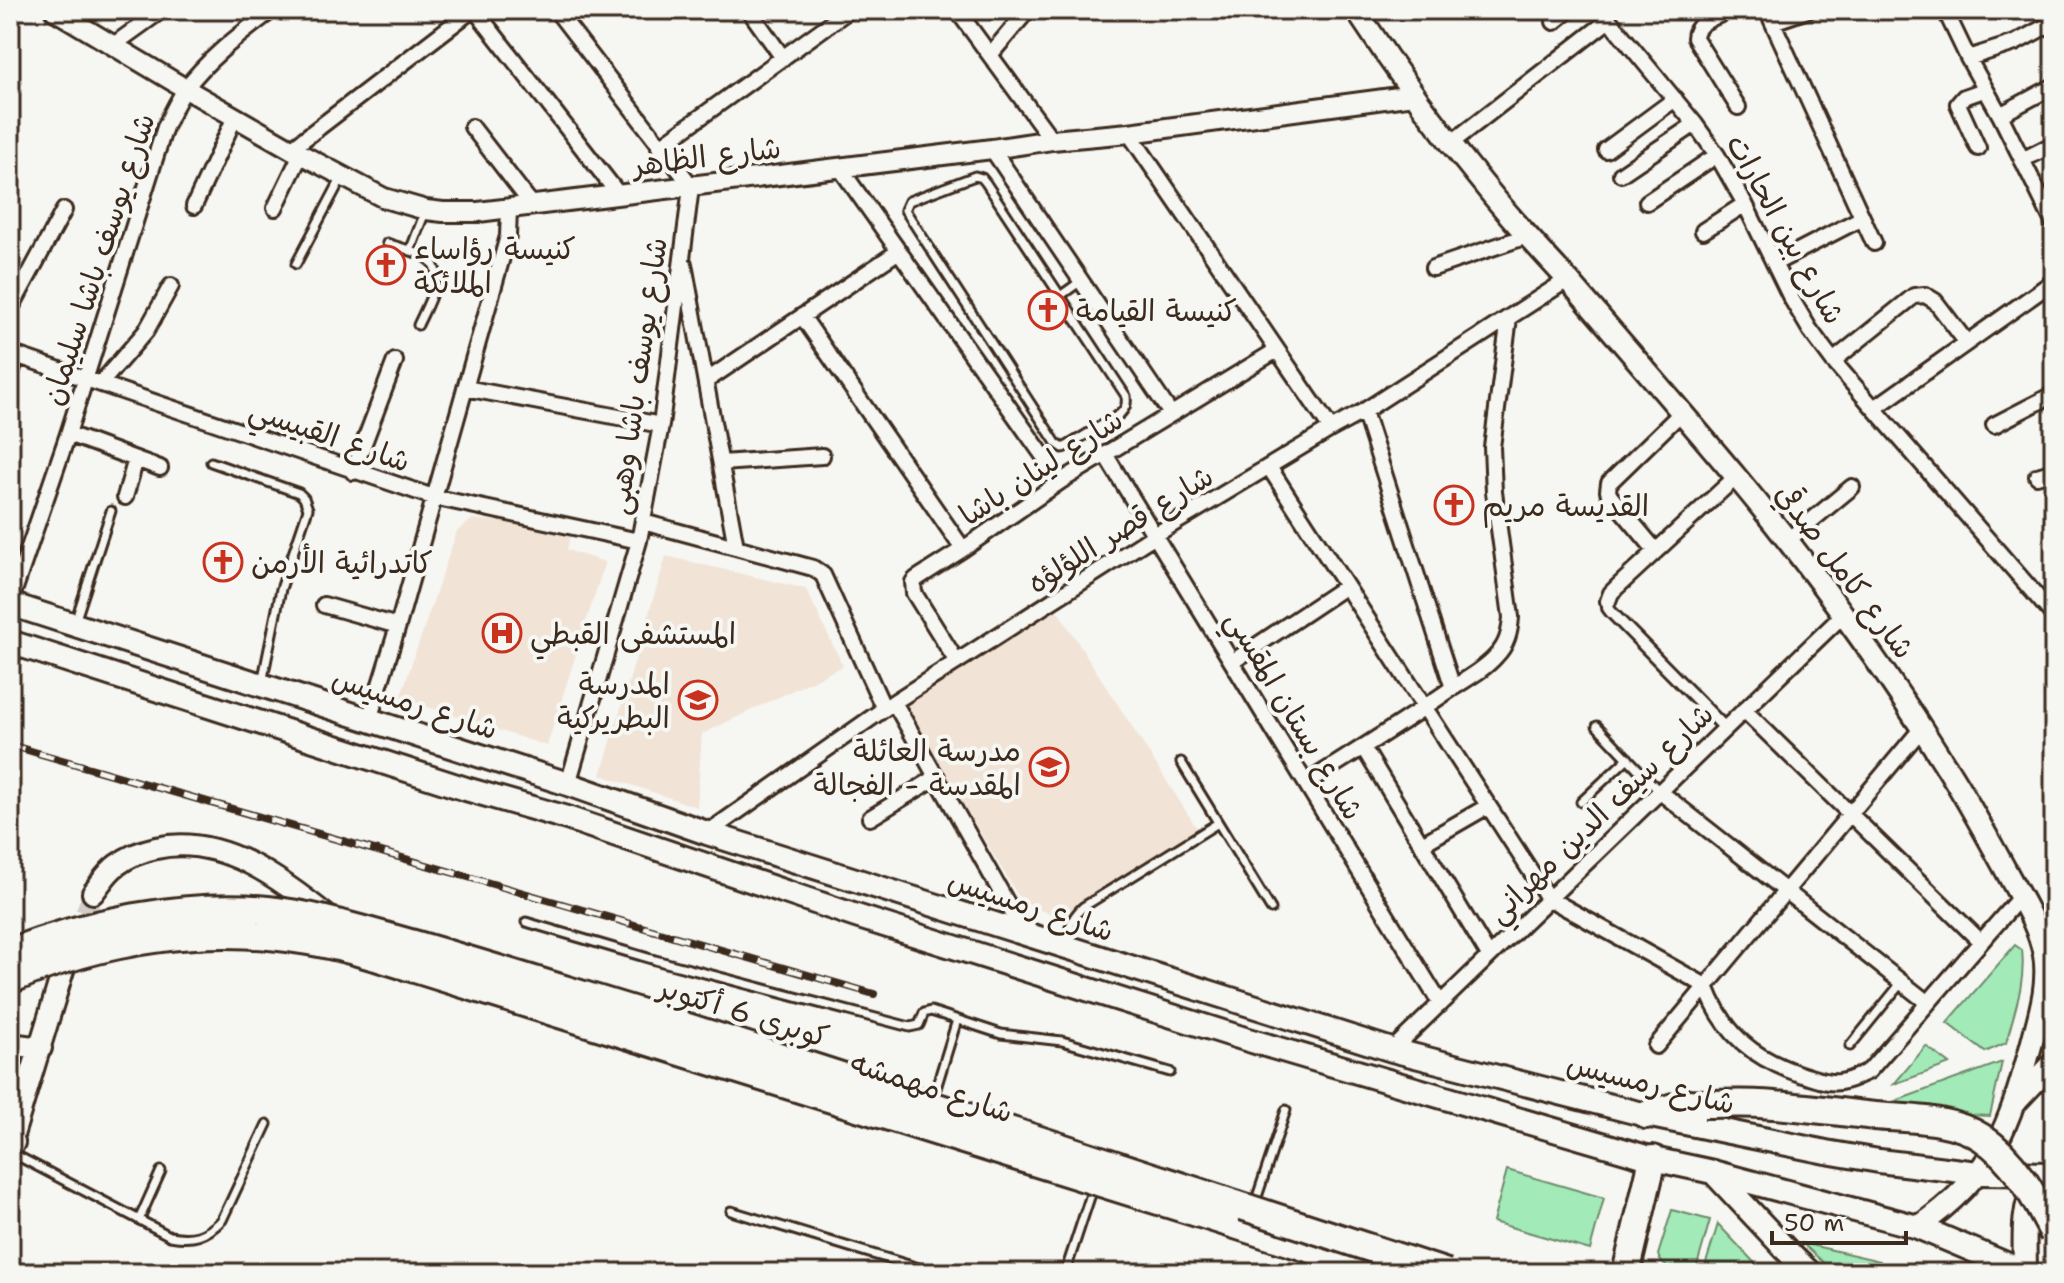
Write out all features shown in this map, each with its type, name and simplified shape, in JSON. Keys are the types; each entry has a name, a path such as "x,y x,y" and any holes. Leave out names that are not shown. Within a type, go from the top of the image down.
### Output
{"highway":[{"name":"كوبرى 6 أكتوبر","path":"10,952 71,931 133,917 226,909 307,915 476,962 798,1062 1447,1273"},
{"path":"10,959 64,939 155,919 201,916 258,918 326,927 371,937 702,1040 726,1054"},
{"name":"كوبرى 6 أكتوبر","path":"10,980 79,954 169,937 261,935 337,947 1386,1273"},
{"path":"1646,1115 1687,1103 1758,1104 1926,1121 1965,1128 2000,1152 2014,1167 2054,1234"},
{"path":"1626,1273 1653,1159"}],"main road":[{"name":"شارع كامل صدقي","path":"1356,10 1451,143 1527,236 1736,477 1844,614 1922,728 1967,802 2034,925 2044,956 2045,988 2015,1104 1997,1144 1978,1173 1950,1203 1918,1227"},
{"name":"شارع رمسيس","path":"10,603 568,784 707,833 1392,1050 1646,1115 1826,1152 1978,1173 2049,1174"},
{"name":"شارع رمسيس","path":"10,642 466,789 567,818 856,916 1245,1039 1653,1159 1918,1227 2026,1272"},
{"name":"شارع مهمشه","path":"93,893 111,870 131,856 165,846 187,845 209,849 237,858 266,873 367,943 1416,1273"},
{"path":"2034,925 2054,934"},
{"path":"10,1145 64,967"},
{"path":"10,1044 41,1048"},
{"path":"2015,1104 2054,1062"},
{"path":"1713,1172 1810,1273"},
{"path":"2026,1272 2028,1197 2049,1174"}],"street":[{"path":"112,46 162,10"},
{"name":"شارع يوسف باشا سليمان","path":"10,603 68,434 165,127 186,89 219,53 272,10"},
{"path":"275,208 296,151 474,10 619,195"},
{"path":"556,10 686,179 689,187"},
{"path":"749,10 783,58"},
{"path":"659,147 849,10"},
{"path":"957,10 1052,140"},
{"path":"990,55 1028,10"},
{"path":"1554,22 1569,10"},
{"path":"1731,10 1699,26 1695,38 1738,107"},
{"path":"1808,10 1770,16 1874,243"},
{"path":"1945,10 2054,224"},
{"name":"شارع الظاهر","path":"62,12 112,46 342,177 384,198 443,212 509,209 1414,95"},
{"path":"1451,143 1605,15"},
{"name":"شارع بين الحارات","path":"1605,15 1717,155 1797,309 1833,361 2054,616"},
{"path":"1968,58 2015,43 2054,22"},
{"path":"2000,115 2054,86"},
{"path":"1978,148 1958,104 1964,97 1984,90"},
{"path":"1606,150 1675,99"},
{"path":"194,206 235,117"},
{"path":"1621,174 1695,124"},
{"path":"472,127 533,206"},
{"path":"1129,133 1331,429"},
{"path":"2022,160 2054,144"},
{"path":"992,149 1171,414"},
{"path":"1647,202 1717,155"},
{"path":"840,168 1061,481"},
{"name":"شارع يوسف باشا وهبى","path":"568,784 643,522 661,425 689,187"},
{"path":"1703,231 1745,204"},
{"path":"369,720 508,236 509,209"},
{"path":"10,310 64,210"},
{"path":"1775,263 1862,218"},
{"path":"1433,268 1527,236"},
{"path":"682,250 736,547"},
{"path":"706,381 899,251"},
{"name":"شارع قصر اللؤلؤه","path":"707,833 889,705 1155,535 1364,411 1567,280"},
{"path":"1875,408 2054,281"},
{"path":"101,383 146,331 171,286"},
{"path":"1833,361 1914,296 1925,295 1935,301 1967,343"},
{"path":"802,316 963,549"},
{"path":"1306,783 1453,688 1497,655 1505,644 1511,617 1494,492 1492,447 1509,318"},
{"name":"شارع لينان باشا","path":"957,662 914,593 913,582 916,579 1061,481 1277,350"},
{"path":"10,376 13,354"},
{"name":"شارع القبيسي","path":"13,354 433,497 639,541"},
{"path":"353,472 395,361"},
{"path":"465,388 661,425"},
{"path":"1994,425 2054,394"},
{"path":"1364,411 1453,688"},
{"path":"1656,551 1610,496 1608,487 1681,413"},
{"path":"68,434 160,468"},
{"name":"شارع بستان المقسي","path":"1105,454 1440,1003"},
{"path":"721,463 822,456"},
{"path":"125,497 136,459"},
{"path":"1269,467 1548,898 1706,986 1713,1006 1724,1022 1752,1052 1768,1062 1837,1083 1869,1071 2020,897"},
{"path":"2037,476 2054,471"},
{"path":"1725,728 1611,612 1608,601 1617,587 1736,477"},
{"path":"1788,540 1852,487"},
{"path":"643,522 813,568 823,575 889,705 937,777 1025,935"},
{"path":"1232,662 1346,586"},
{"path":"324,605 398,626"},
{"name":"شارع سيف الدين مهراني","path":"1392,1050 1844,614"},
{"path":"1744,710 1981,942"},
{"path":"1656,1046 1922,728"},
{"path":"1363,747 1489,956"},
{"path":"870,818 937,777"},
{"path":"1659,791 1928,1003"},
{"path":"1422,844 1488,806"}],"lane":[{"path":"296,264 342,177"},
{"path":"969,178 982,178 1060,296 1126,396 1127,403 1120,414 1063,448 1056,443 907,215 906,205 909,201 969,178"},
{"path":"410,251 426,210"},
{"path":"387,243 431,261 435,267 437,276 418,325"},
{"path":"1060,296 1081,280"},
{"path":"211,462 299,493 307,503 308,509 281,589 262,685"},
{"path":"74,624 111,511"},
{"path":"1597,726 1659,791"},
{"path":"1581,802 1628,758"},
{"path":"1181,762 1271,909"},
{"path":"1071,949 1068,938 1070,926 1074,915 1083,907 1218,823"},
{"path":"526,922 655,960 910,1027 919,1025 927,1011 1009,1036 1062,1041 1170,1072"},
{"path":"1850,1046 1902,982"},
{"path":"927,1117 957,1020"},
{"path":"1249,1219 1286,1110"},
{"path":"10,1145 139,1220 170,1236 184,1239 211,1231 222,1220 267,1124"},
{"path":"139,1220 161,1171"},
{"path":"1065,1273 1098,1172"},
{"path":"731,1211 935,1273"}],"shaded area":[{"name":"المستشفى القبطي","path":"473,519 570,536 567,550 605,562 547,746 400,698 457,531"},
{"name":"المدرسة البطريركية","path":"666,556 806,589 843,666 702,734 697,807 601,775"},
{"name":"مدرسة العائلة المقدسة - الفجالة","path":"1054,605 1198,830 1081,903 1068,920 1023,904 902,703"}],"green space":[{"path":"2015,945 2022,950 2021,986 2006,1043 1985,1052 1947,1023"},
{"path":"1926,1046 1950,1064 1894,1084"},
{"path":"2002,1062 1990,1116 1868,1111"},
{"path":"1507,1170 1604,1198 1590,1250 1493,1222"},
{"path":"1672,1210 1710,1220 1695,1273 1668,1267 1658,1255"},
{"path":"1718,1224 1764,1273 1703,1273"},
{"path":"1802,1243 1880,1261 1877,1273 1842,1273 1824,1263"}],"tunnel":[{"path":"75,941 93,893"}],"railway":[{"path":"10,745 874,994"}],"place":[{"name":"كنيسة رؤاساء الملائكة","path":"386,265"},
{"name":"كنيسة القيامة","path":"1048,310"},
{"name":"القديسة مريم","path":"1454,505"},
{"name":"كاتدرائية الأرمن","path":"223,562"},
{"name":"المستشفى القبطي","path":"502,633"},
{"name":"المدرسة البطريركية","path":"698,700"},
{"name":"مدرسة العائلة المقدسة - الفجالة","path":"1049,767"}]}
